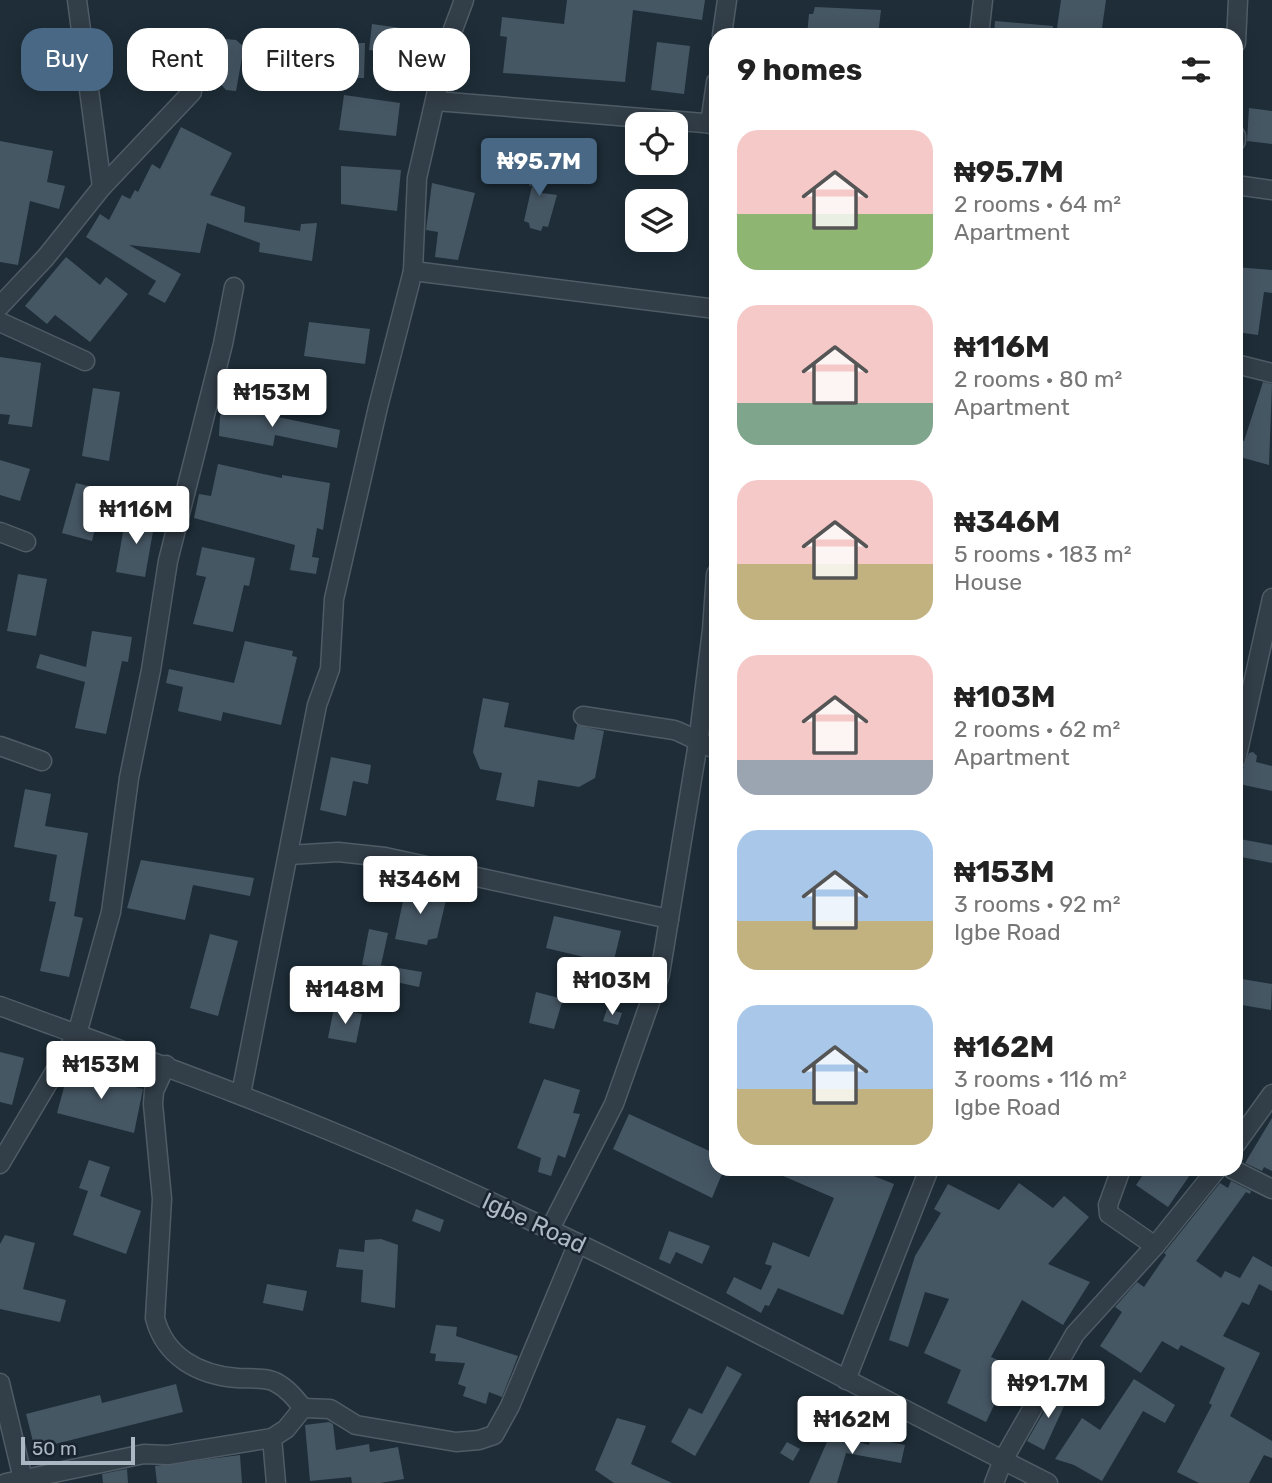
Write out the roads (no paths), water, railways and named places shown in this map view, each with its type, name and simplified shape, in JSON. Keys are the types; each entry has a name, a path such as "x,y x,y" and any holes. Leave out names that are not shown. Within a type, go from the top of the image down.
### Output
{"street":[{"path":"77,0 102,187"},
{"path":"241,1094 317,705 330,669 334,599 378,407 413,271 417,178 448,43 464,0"},
{"path":"723,28 727,0"},
{"path":"980,28 983,0"},
{"path":"1237,28 1238,0"},
{"path":"0,306 46,257 102,187 192,92"},
{"path":"436,101 709,124"},
{"path":"1243,186 1272,190"},
{"path":"413,271 709,308"},
{"path":"0,1164 77,1034 111,912 129,778 151,670 168,561 223,344 234,287"},
{"path":"0,322 85,361"},
{"path":"1243,366 1272,373"},
{"path":"0,533 26,542"},
{"path":"1243,728 1272,598"},
{"path":"550,1229 614,1104 660,974 709,681"},
{"path":"583,716 674,730 709,747"},
{"path":"0,746 42,761"},
{"path":"289,855 338,852 385,857 669,919"},
{"name":"Igbe Road","path":"0,1006 166,1065 404,1162 550,1229 1048,1483"},
{"path":"166,1065 154,1091 153,1104 162,1199 155,1318 160,1336 177,1355 211,1375 274,1381 293,1395 303,1408"},
{"path":"1243,1134 1272,1094"},
{"path":"1243,1174 1272,1189"},
{"path":"846,1380 926,1176"},
{"path":"1118,1176 1108,1205 1109,1214 1155,1246"},
{"path":"994,1483 1003,1460 1075,1334 1155,1246 1211,1176"},
{"path":"303,1408 330,1409 356,1425 446,1441 479,1440 494,1435 510,1406 578,1243"},
{"path":"0,1383 15,1481 144,1454 168,1455 272,1438 286,1429 303,1408"},
{"path":"272,1438 276,1483"}]}
